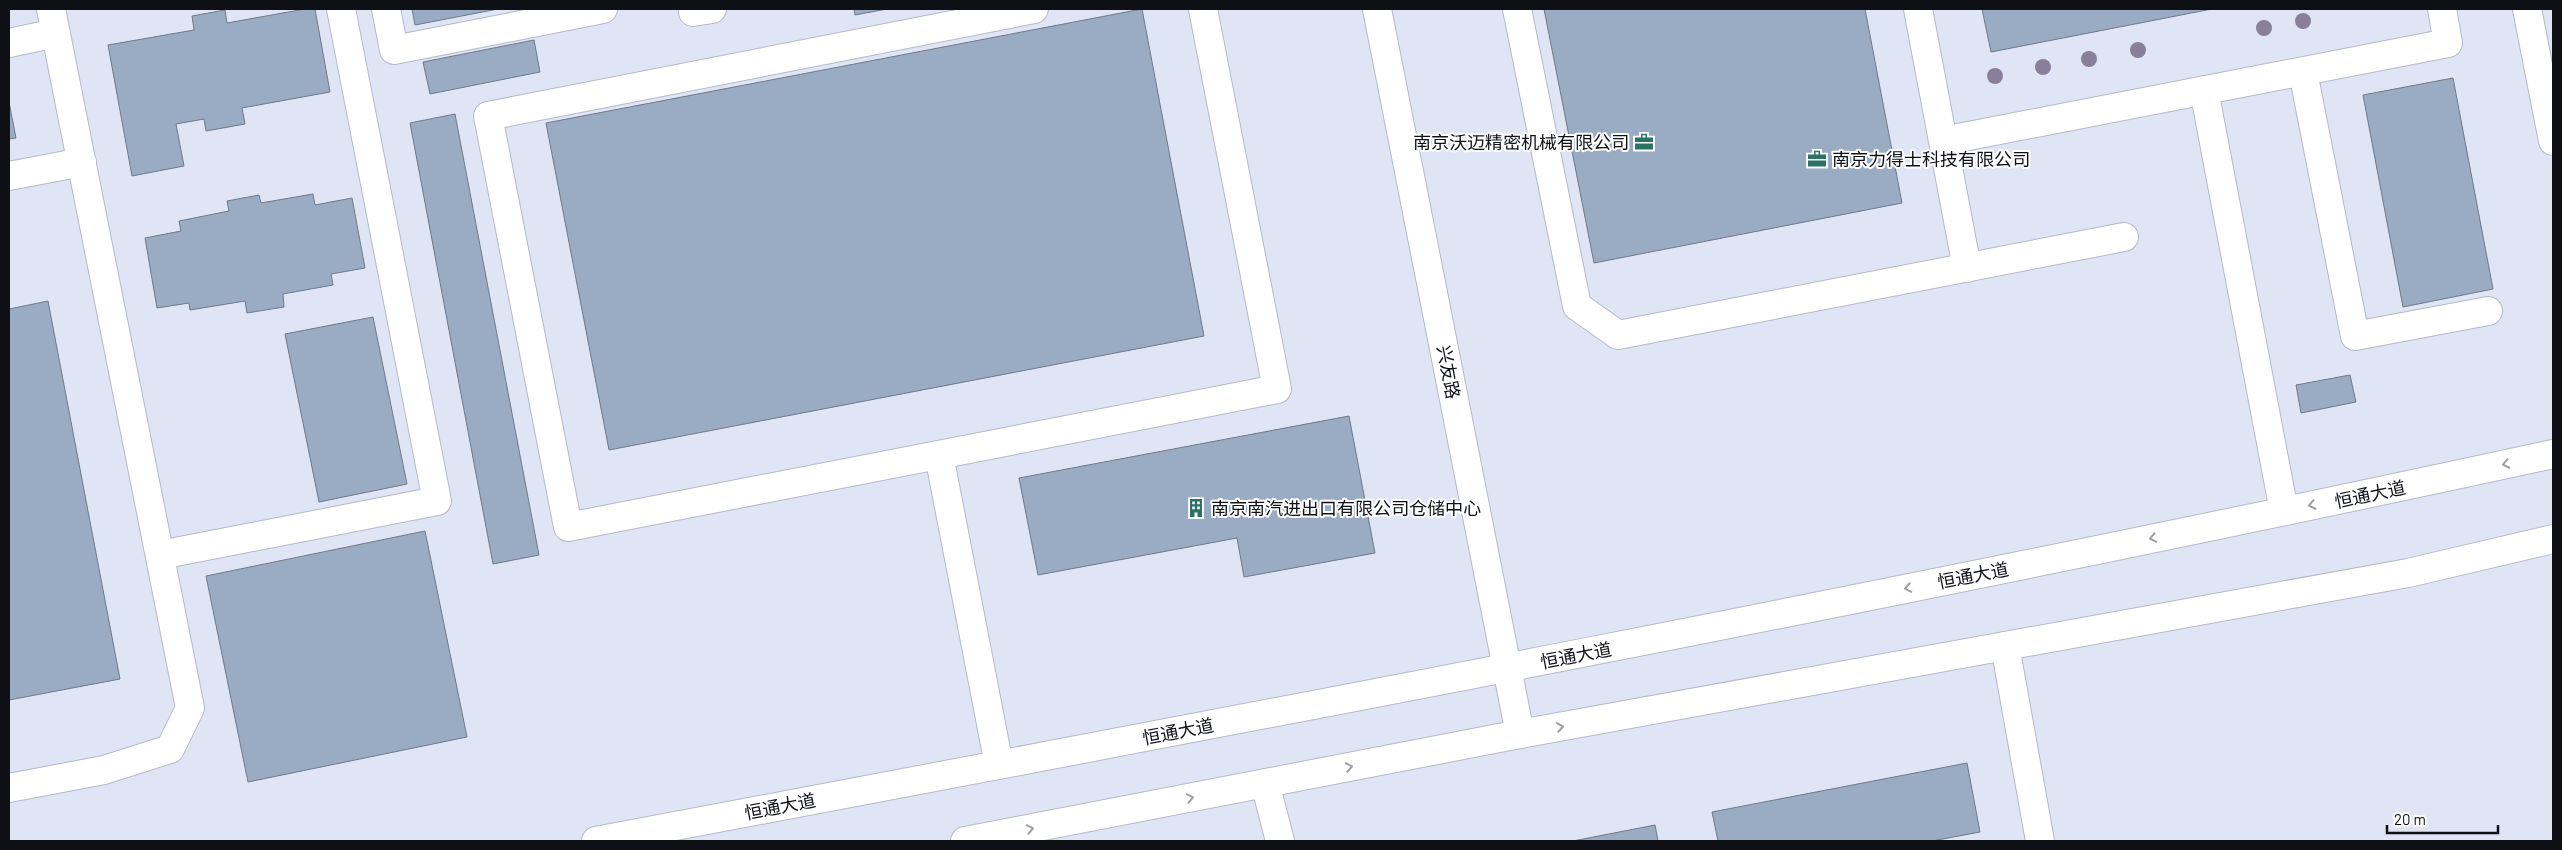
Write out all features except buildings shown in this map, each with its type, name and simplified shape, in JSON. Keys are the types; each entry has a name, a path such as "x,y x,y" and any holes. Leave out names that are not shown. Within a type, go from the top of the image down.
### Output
{"main road":[{"path":"160,555 437,501 341,9"},
{"path":"386,9 394,50 603,9"},
{"path":"693,9 693,12 712,9"},
{"path":"1034,9 488,116 568,527 1277,389 1203,9"},
{"name":"兴友路","path":"1377,9 1520,734"},
{"path":"1517,9 1577,306 1618,335 2124,237"},
{"path":"1918,9 1967,268"},
{"path":"1943,141 2448,43 2442,9"},
{"path":"2527,9 2553,141"},
{"path":"9,43 54,21 190,708 170,749 104,770 9,788"},
{"path":"2303,72 2355,336 2488,310"},
{"path":"2204,90 2284,511"},
{"path":"9,176 82,162"},
{"name":"恒通大道","path":"596,841 1508,669 2284,511 2553,454"},
{"path":"938,455 999,765"},
{"path":"965,841 1520,734 2408,572 2553,539"},
{"path":"2005,646 2040,841"},
{"path":"1265,783 1280,841"}],"place":[{"name":"南京沃迈精密机械有限公司","path":"1644,142"},
{"name":"南京力得士科技有限公司","path":"1817,159"},
{"name":"南京南汽进出口有限公司仓储中心","path":"1196,508"}]}
